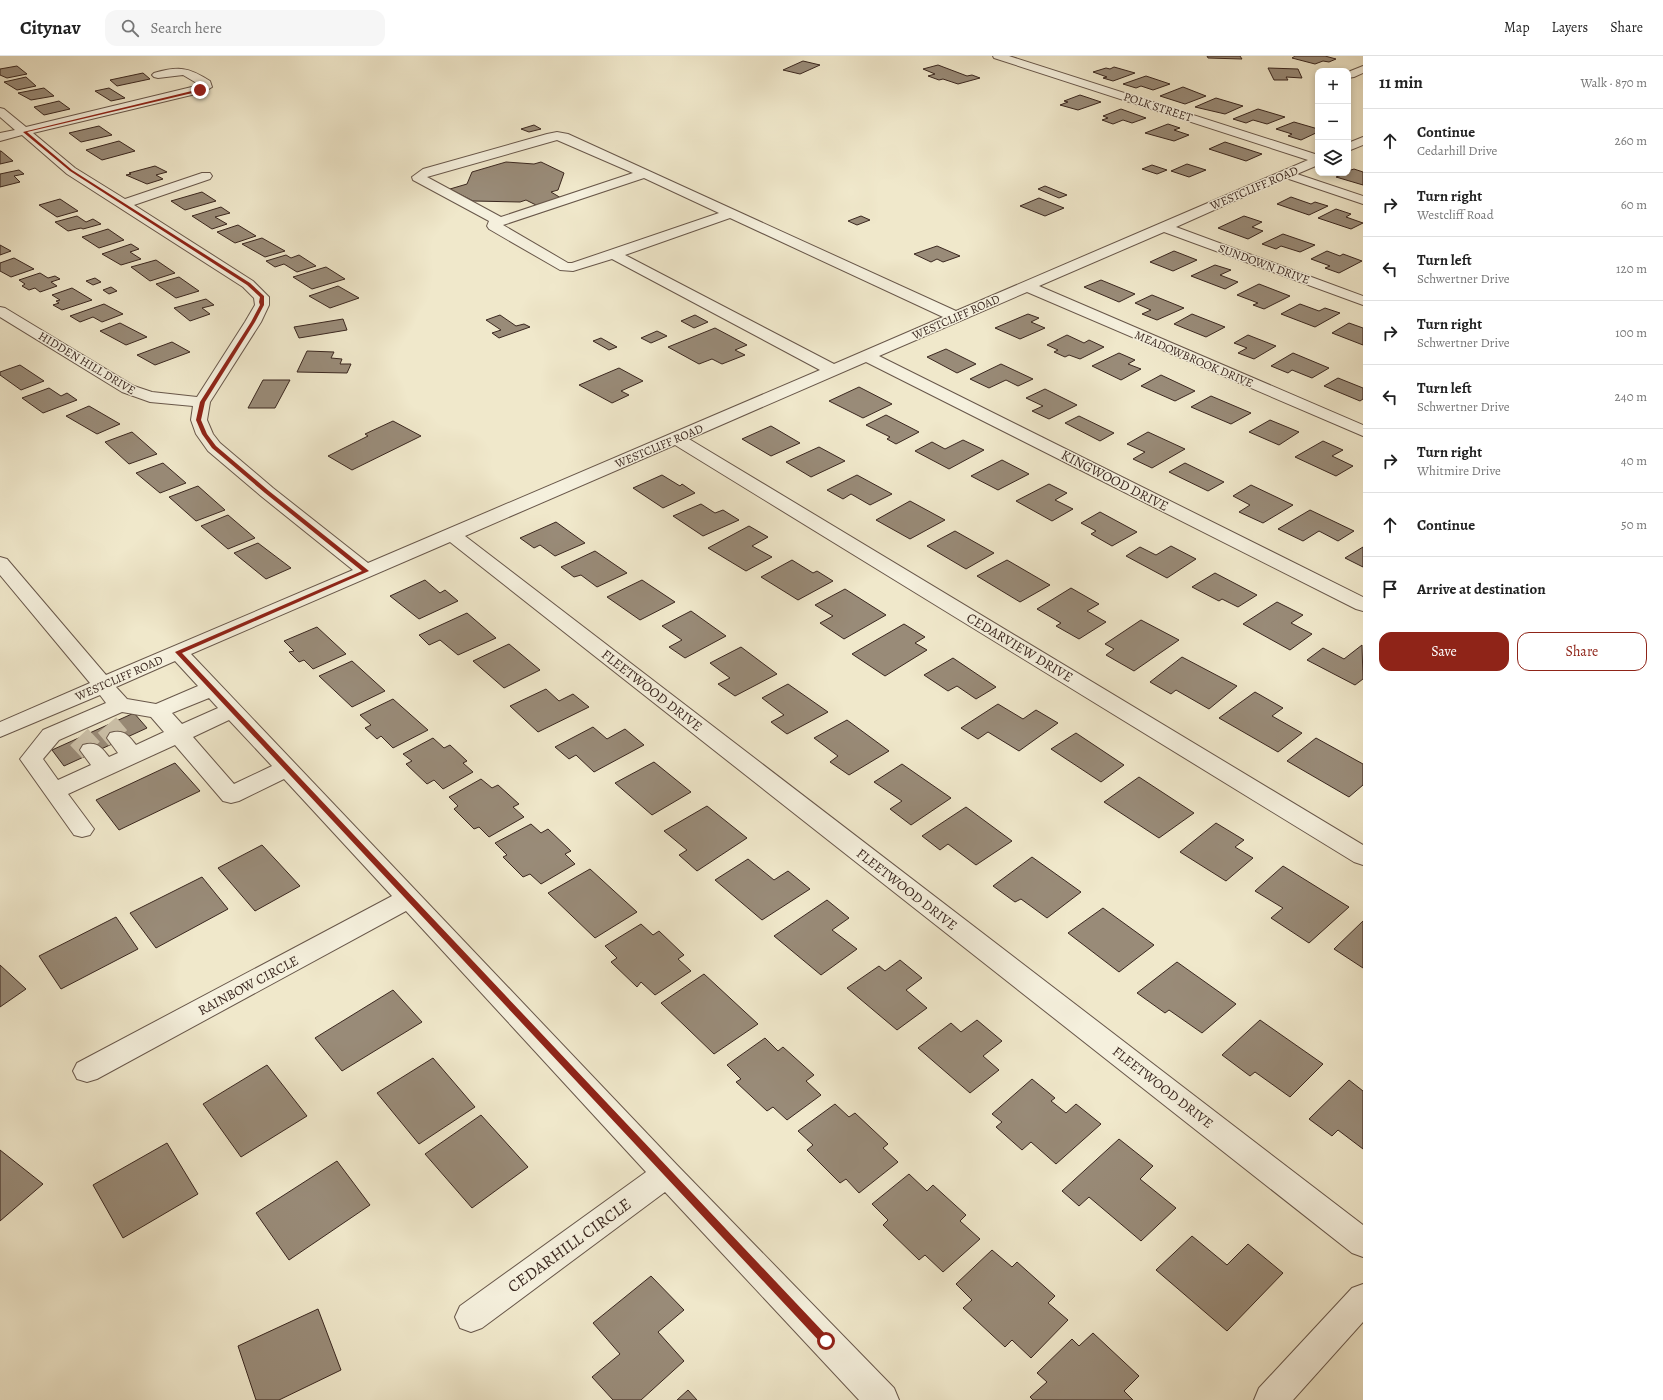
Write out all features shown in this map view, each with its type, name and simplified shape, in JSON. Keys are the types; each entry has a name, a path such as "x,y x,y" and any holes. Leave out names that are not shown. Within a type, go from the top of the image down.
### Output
{"street":[{"name":"POLK STREET","path":"998,56 1315,158"},
{"path":"1351,74 1363,69"},
{"path":"0,137 200,90 206,87 206,83 186,71 179,70 158,75"},
{"path":"145,94 155,100"},
{"path":"0,111 71,170 248,284 262,297 262,305 253,322 202,402 199,420 205,434 214,447 267,492 366,571"},
{"path":"498,221 418,177 428,172 557,136 644,174 956,317"},
{"path":"1351,147 1363,141"},
{"name":"WESTCLIFF ROAD","path":"0,730 867,356 1315,160"},
{"path":"644,174 498,221 494,224 494,226 565,267 573,267 730,214"},
{"path":"1286,174 1363,200"},
{"path":"124,204 206,176"},
{"name":"SUNDOWN DRIVE","path":"1164,227 1363,301"},
{"path":"613,254 833,370"},
{"name":"MEADOWBROOK DRIVE","path":"1026,286 1363,431"},
{"name":"HIDDEN HILL DRIVE","path":"0,311 128,389 150,398 202,402"},
{"name":"KINGWOOD DRIVE","path":"867,356 1363,605"},
{"name":"CEDARVIEW DRIVE","path":"676,438 1363,856"},
{"name":"FLEETWOOD DRIVE","path":"452,535 1363,1243"},
{"path":"0,563 120,705 158,711 212,688"},
{"path":"178,652 234,710 667,1174 882,1400"},
{"path":"35,715 50,735 80,738 107,726 120,705"},
{"path":"54,791 234,710"},
{"path":"158,711 231,795 288,768"},
{"path":"107,726 132,756"},
{"path":"50,735 31,759 82,829"},
{"path":"80,738 105,768"},
{"name":"RAINBOW CIRCLE","path":"87,1071 410,898"},
{"name":"CEDARHILL CIRCLE","path":"471,1317 667,1174"},
{"path":"1271,1400 1363,1299"}],"building":[{"path":"1207,56 1240,56 1242,59 1208,58"},
{"path":"1295,56 1325,56 1336,59 1329,62 1323,61 1315,64 1292,58"},
{"path":"803,61 820,65 800,74 783,70"},
{"path":"938,65 967,76 972,75 980,78 958,84 928,76 935,74 923,69"},
{"path":"17,66 27,74 7,78 0,75 0,69"},
{"path":"1114,67 1135,73 1113,81 1103,78 1107,77 1093,72"},
{"path":"1268,68 1298,69 1302,78 1286,77 1288,80 1274,80"},
{"path":"143,73 150,79 117,86 110,80"},
{"path":"1146,76 1170,84 1153,90 1141,86 1136,88 1123,84"},
{"path":"26,77 36,86 17,90 4,82"},
{"path":"1183,87 1206,96 1185,104 1160,96"},
{"path":"44,88 54,96 31,100 18,93"},
{"path":"109,88 125,98 111,101 95,91"},
{"path":"1080,95 1101,102 1078,110 1060,105 1068,102 1064,101"},
{"path":"1216,98 1243,106 1225,114 1195,107"},
{"path":"59,101 70,109 44,115 34,107"},
{"path":"1121,109 1146,118 1132,123 1123,120 1113,124 1102,120 1108,118 1103,116"},
{"path":"1258,109 1285,117 1267,124 1253,120 1246,123 1233,119"},
{"path":"1294,122 1315,128 1315,133 1301,140 1288,136 1292,134 1276,129"},
{"path":"1168,124 1180,128 1174,130 1189,135 1174,141 1145,133"},
{"path":"534,125 541,129 529,132 521,129"},
{"path":"99,126 112,135 81,142 69,133"},
{"path":"119,141 135,151 102,160 86,150"},
{"path":"1225,142 1262,154 1246,161 1209,149"},
{"path":"1,151 13,161 0,164"},
{"path":"506,162 534,164 541,162 564,173 558,190 551,192 561,198 536,205 526,200 520,202 473,201 450,189 467,184 472,172"},
{"path":"1187,164 1206,170 1189,177 1171,171"},
{"path":"1152,165 1167,170 1157,174 1142,169"},
{"path":"155,166 167,172 156,175 163,179 147,184 126,175 131,174 129,173"},
{"path":"1354,169 1363,172 1363,185 1336,177 1351,176 1351,170"},
{"path":"19,170 24,174 14,176 20,182 0,187 0,174"},
{"path":"1045,186 1067,195 1059,198 1038,189"},
{"path":"202,192 216,201 185,210 171,201"},
{"path":"1291,197 1311,204 1315,202 1328,206 1309,215 1277,204"},
{"path":"1039,198 1064,208 1045,216 1020,206"},
{"path":"60,199 78,211 57,217 39,205"},
{"path":"221,207 230,213 215,217 227,224 212,229 192,216"},
{"path":"1336,209 1351,214 1346,217 1363,223 1351,229 1318,218"},
{"path":"77,216 86,222 93,219 101,224 68,231 55,222"},
{"path":"861,216 870,220 857,225 848,221"},
{"path":"1244,216 1262,222 1252,227 1263,231 1248,239 1218,228"},
{"path":"238,225 256,236 235,243 217,232"},
{"path":"108,229 124,240 99,248 82,237"},
{"path":"1283,234 1315,245 1300,252 1281,246 1276,249 1262,244"},
{"path":"262,238 285,251 265,257 242,244"},
{"path":"131,244 139,249 130,252 141,259 121,265 102,254"},
{"path":"0,245 11,251 0,255"},
{"path":"937,246 960,256 943,262 937,259 931,262 914,254"},
{"path":"1174,251 1197,260 1173,271 1150,262"},
{"path":"1327,251 1340,256 1343,254 1362,261 1339,273 1325,268 1330,266 1311,259"},
{"path":"286,255 291,258 299,255 316,266 297,272 284,264 275,267 266,261"},
{"path":"14,258 34,269 11,277 0,271 0,263"},
{"path":"156,260 175,273 150,281 131,267"},
{"path":"1215,265 1231,270 1220,275 1238,282 1225,289 1191,276"},
{"path":"326,267 345,279 312,289 293,277"},
{"path":"40,273 48,278 55,276 60,279 51,282 57,286 40,292 35,288 29,290 22,286 25,284 19,280"},
{"path":"179,277 199,291 176,298 156,284"},
{"path":"95,278 101,282 93,285 86,281"},
{"path":"1101,280 1135,294 1119,302 1084,287"},
{"path":"1259,284 1290,296 1264,309 1253,305 1258,303 1237,295"},
{"path":"338,286 359,298 330,308 309,296"},
{"path":"111,287 117,291 109,294 103,290"},
{"path":"72,288 92,300 62,310 53,305 59,303 56,301 60,300 52,295"},
{"path":"1152,295 1184,308 1157,320 1142,314 1151,310 1135,303"},
{"path":"206,299 214,305 202,308 210,314 190,321 174,308"},
{"path":"104,304 123,314 102,322 93,317 80,322 70,316"},
{"path":"1300,304 1319,311 1325,308 1340,313 1315,327 1281,314"},
{"path":"1028,314 1039,318 1031,322 1045,328 1020,339 995,328"},
{"path":"1192,314 1225,327 1206,337 1174,324"},
{"path":"500,315 516,326 524,324 530,327 499,338 492,333 501,330 486,320"},
{"path":"695,315 708,322 694,328 681,321"},
{"path":"343,319 347,330 299,338 294,327"},
{"path":"120,323 147,337 126,345 100,331"},
{"path":"1349,323 1363,328 1363,345 1332,333"},
{"path":"715,328 747,345 735,350 745,355 722,364 712,359 699,364 668,347"},
{"path":"657,331 667,336 651,343 641,338"},
{"path":"1067,335 1084,343 1089,340 1104,347 1080,359 1069,355 1065,357 1054,352 1058,350 1047,345"},
{"path":"1248,335 1276,346 1254,359 1238,353 1247,348 1234,343"},
{"path":"601,338 617,347 609,350 593,341"},
{"path":"172,342 190,352 155,365 137,355"},
{"path":"946,349 976,364 957,373 927,357"},
{"path":"307,351 334,352 331,358 342,359 340,364 351,364 347,373 297,372"},
{"path":"1119,353 1135,360 1128,364 1141,369 1121,380 1092,366"},
{"path":"1293,353 1329,368 1312,378 1292,370 1288,373 1271,366"},
{"path":"1001,364 1033,379 1018,386 1006,380 989,388 970,379"},
{"path":"20,365 44,381 21,390 0,375 0,372"},
{"path":"619,368 643,381 621,391 629,395 612,403 579,385"},
{"path":"1161,375 1195,391 1175,401 1141,386"},
{"path":"1338,378 1363,388 1363,399 1360,401 1324,386"},
{"path":"263,380 290,380 275,408 248,408"},
{"path":"859,387 892,404 863,418 829,401"},
{"path":"49,388 61,396 67,393 77,400 43,413 22,398"},
{"path":"1045,389 1077,405 1049,419 1032,411 1043,406 1026,398"},
{"path":"1211,396 1251,413 1231,424 1191,407"},
{"path":"89,406 120,424 97,434 66,416"},
{"path":"886,415 919,432 896,444 887,439 890,437 866,425"},
{"path":"1079,416 1114,433 1100,441 1065,423"},
{"path":"1270,420 1299,432 1279,445 1249,432"},
{"path":"393,421 421,436 352,470 328,456 368,436 365,434"},
{"path":"771,426 800,443 771,456 742,439"},
{"path":"132,432 157,454 129,464 105,442"},
{"path":"1148,432 1185,449 1152,468 1133,459 1145,452 1127,444"},
{"path":"963,440 984,450 949,469 915,451 932,442 945,449"},
{"path":"1323,441 1343,450 1332,456 1353,466 1336,476 1295,457"},
{"path":"819,447 845,461 811,477 786,462"},
{"path":"1002,460 1029,474 998,490 971,476"},
{"path":"163,463 186,483 160,493 136,473"},
{"path":"1185,463 1224,482 1208,491 1169,472"},
{"path":"662,475 680,486 682,484 695,493 663,508 633,488"},
{"path":"857,475 892,494 870,505 851,494 843,499 827,490"},
{"path":"1049,484 1067,493 1055,500 1073,509 1052,521 1016,501"},
{"path":"1251,485 1293,505 1263,523 1239,512 1250,505 1233,496"},
{"path":"198,486 225,510 196,521 169,497"},
{"path":"910,501 945,520 910,539 876,520"},
{"path":"701,504 715,513 723,510 739,520 703,536 673,516"},
{"path":"1310,510 1354,531 1338,541 1319,531 1303,541 1278,529"},
{"path":"1100,512 1137,532 1112,546 1091,534 1096,531 1081,523"},
{"path":"228,515 255,538 228,549 201,526"},
{"path":"556,522 585,543 555,556 540,545 534,548 520,538"},
{"path":"749,526 768,537 752,546 772,557 746,571 708,548"},
{"path":"955,531 994,553 966,569 927,546"},
{"path":"258,543 291,568 266,579 234,553"},
{"path":"1171,546 1196,559 1167,578 1126,556 1140,547 1156,555"},
{"path":"1363,547 1363,567 1345,558"},
{"path":"595,551 627,573 597,587 581,575 574,577 561,567"},
{"path":"792,560 813,573 817,571 833,581 798,600 761,577"},
{"path":"1007,560 1050,585 1020,602 977,576"},
{"path":"1215,573 1257,595 1238,607 1222,599 1219,601 1192,587"},
{"path":"425,580 440,593 445,590 458,601 419,619 390,596"},
{"path":"642,580 675,602 640,620 607,597"},
{"path":"1071,588 1099,604 1087,611 1106,622 1079,639 1056,626 1061,623 1037,609"},
{"path":"845,589 886,615 844,639 820,623 833,616 815,605"},
{"path":"1277,602 1303,615 1291,623 1312,634 1290,650 1243,624"},
{"path":"691,611 726,636 685,658 669,647 682,640 662,626"},
{"path":"467,613 496,638 458,655 440,640 429,645 419,635"},
{"path":"1141,620 1179,640 1134,671 1106,655 1114,649 1105,644"},
{"path":"904,624 925,637 915,643 927,650 885,676 852,654"},
{"path":"317,627 346,654 313,669 304,660 299,662 289,652 294,651 284,641"},
{"path":"509,644 540,670 504,688 473,661"},
{"path":"1362,645 1363,679 1355,685 1307,660 1323,648 1344,659"},
{"path":"741,647 777,674 735,696 718,684 730,678 710,663"},
{"path":"1182,657 1237,686 1209,709 1176,690 1171,694 1150,682"},
{"path":"953,658 996,687 976,699 957,686 948,691 924,675"},
{"path":"352,661 385,691 352,707 319,676"},
{"path":"788,684 828,712 787,734 771,722 784,715 762,698"},
{"path":"546,689 559,701 573,694 589,707 538,732 510,706"},
{"path":"1255,692 1283,708 1272,716 1302,733 1278,752 1219,718"},
{"path":"393,699 428,730 393,748 381,736 377,739 365,728 371,725 360,715"},
{"path":"998,704 1023,719 1036,710 1058,723 1019,751 988,732 978,739 961,728"},
{"path":"134,713 147,728 64,766 52,750"},
{"path":"847,720 889,751 849,775 830,762 838,756 814,738"},
{"path":"593,727 607,739 625,729 644,745 594,772 576,755 569,759 555,747"},
{"path":"1076,733 1124,765 1101,782 1051,749"},
{"path":"433,738 444,748 450,745 467,761 463,763 473,772 443,789 434,780 427,784 406,764 412,761 403,754"},
{"path":"1316,738 1363,764 1363,785 1349,797 1287,761"},
{"path":"654,762 691,792 652,815 615,783"},
{"path":"175,763 200,791 119,830 96,800"},
{"path":"902,764 951,798 911,825 890,809 902,801 874,782"},
{"path":"1139,777 1194,813 1159,838 1104,802"},
{"path":"481,779 492,788 498,785 519,804 513,807 524,817 489,837 479,827 474,829 454,809 458,806 449,797"},
{"path":"707,806 747,838 697,871 679,855 687,850 664,831"},
{"path":"966,807 1012,841 976,865 948,844 940,850 922,836"},
{"path":"1216,823 1244,840 1235,847 1253,858 1226,881 1180,852"},
{"path":"531,824 541,833 548,829 571,851 565,854 575,864 541,884 530,874 523,877 503,857 507,855 495,843"},
{"path":"262,845 300,886 255,911 218,868"},
{"path":"1032,857 1081,892 1047,918 1021,899 1015,902 993,886"},
{"path":"748,859 774,880 788,871 810,889 762,920 715,880"},
{"path":"1283,866 1349,907 1309,943 1271,918 1283,908 1255,891"},
{"path":"590,869 637,912 595,938 548,893"},
{"path":"202,877 228,909 156,948 130,913"},
{"path":"827,900 849,918 832,930 857,949 821,975 774,936"},
{"path":"1103,908 1154,945 1119,972 1068,933"},
{"path":"116,917 138,949 61,989 39,956"},
{"path":"1363,921 1363,968 1334,949"},
{"path":"641,924 653,935 659,931 684,955 678,959 691,971 655,995 641,982 637,987 611,962 617,958 605,946"},
{"path":"900,960 922,978 906,990 927,1008 897,1030 847,988 879,966 885,971"},
{"path":"1177,962 1236,1004 1202,1033 1169,1010 1165,1013 1137,993"},
{"path":"0,965 26,989 0,1007"},
{"path":"704,974 758,1024 714,1054 661,1003"},
{"path":"393,990 422,1022 342,1071 315,1038"},
{"path":"977,1020 1002,1041 983,1056 999,1070 970,1093 918,1048 951,1023 961,1032"},
{"path":"1260,1020 1323,1064 1290,1097 1255,1072 1250,1076 1222,1055"},
{"path":"765,1038 778,1051 783,1047 814,1075 806,1081 821,1095 787,1120 773,1107 767,1111 736,1082 741,1079 727,1065"},
{"path":"433,1058 475,1107 419,1144 377,1093"},
{"path":"267,1065 307,1116 241,1157 203,1104"},
{"path":"1032,1079 1055,1098 1051,1101 1066,1113 1076,1104 1101,1124 1056,1164 1031,1142 1022,1150 996,1127 1002,1122 992,1114"},
{"path":"1349,1080 1363,1091 1363,1149 1338,1130 1332,1136 1309,1119"},
{"path":"835,1104 849,1117 855,1113 888,1144 883,1148 898,1162 859,1193 846,1179 840,1183 807,1150 813,1145 798,1131"},
{"path":"481,1115 528,1167 472,1208 425,1154"},
{"path":"1119,1139 1153,1166 1140,1179 1176,1208 1141,1241 1089,1197 1079,1206 1062,1191"},
{"path":"167,1143 198,1194 123,1238 93,1185"},
{"path":"0,1150 43,1184 0,1221"},
{"path":"337,1161 370,1205 289,1260 256,1213"},
{"path":"909,1174 927,1191 933,1185 966,1215 960,1221 980,1239 943,1272 925,1255 919,1260 883,1225 888,1220 872,1204"},
{"path":"1192,1236 1227,1265 1248,1244 1283,1273 1227,1331 1156,1270"},
{"path":"992,1250 1012,1267 1017,1262 1055,1296 1048,1303 1068,1320 1031,1358 1012,1340 1005,1347 963,1308 972,1300 956,1284"},
{"path":"651,1276 684,1310 658,1332 684,1361 641,1400 613,1400 592,1377 620,1354 593,1323"},
{"path":"318,1309 341,1370 279,1400 256,1400 238,1346"},
{"path":"1093,1333 1139,1376 1124,1391 1133,1400 1033,1400 1030,1397 1047,1382 1037,1373 1072,1339 1079,1346"},
{"path":"688,1390 697,1400 677,1400"}],"tunnel":[{"path":"107,725 118,738"},
{"path":"79,737 91,750"}],"route":[{"path":"200,90 25,132 71,170 248,284 262,297 262,305 253,322 202,402 199,420 205,434 214,447 267,492 366,571 178,652 667,1174 826,1341"}]}
